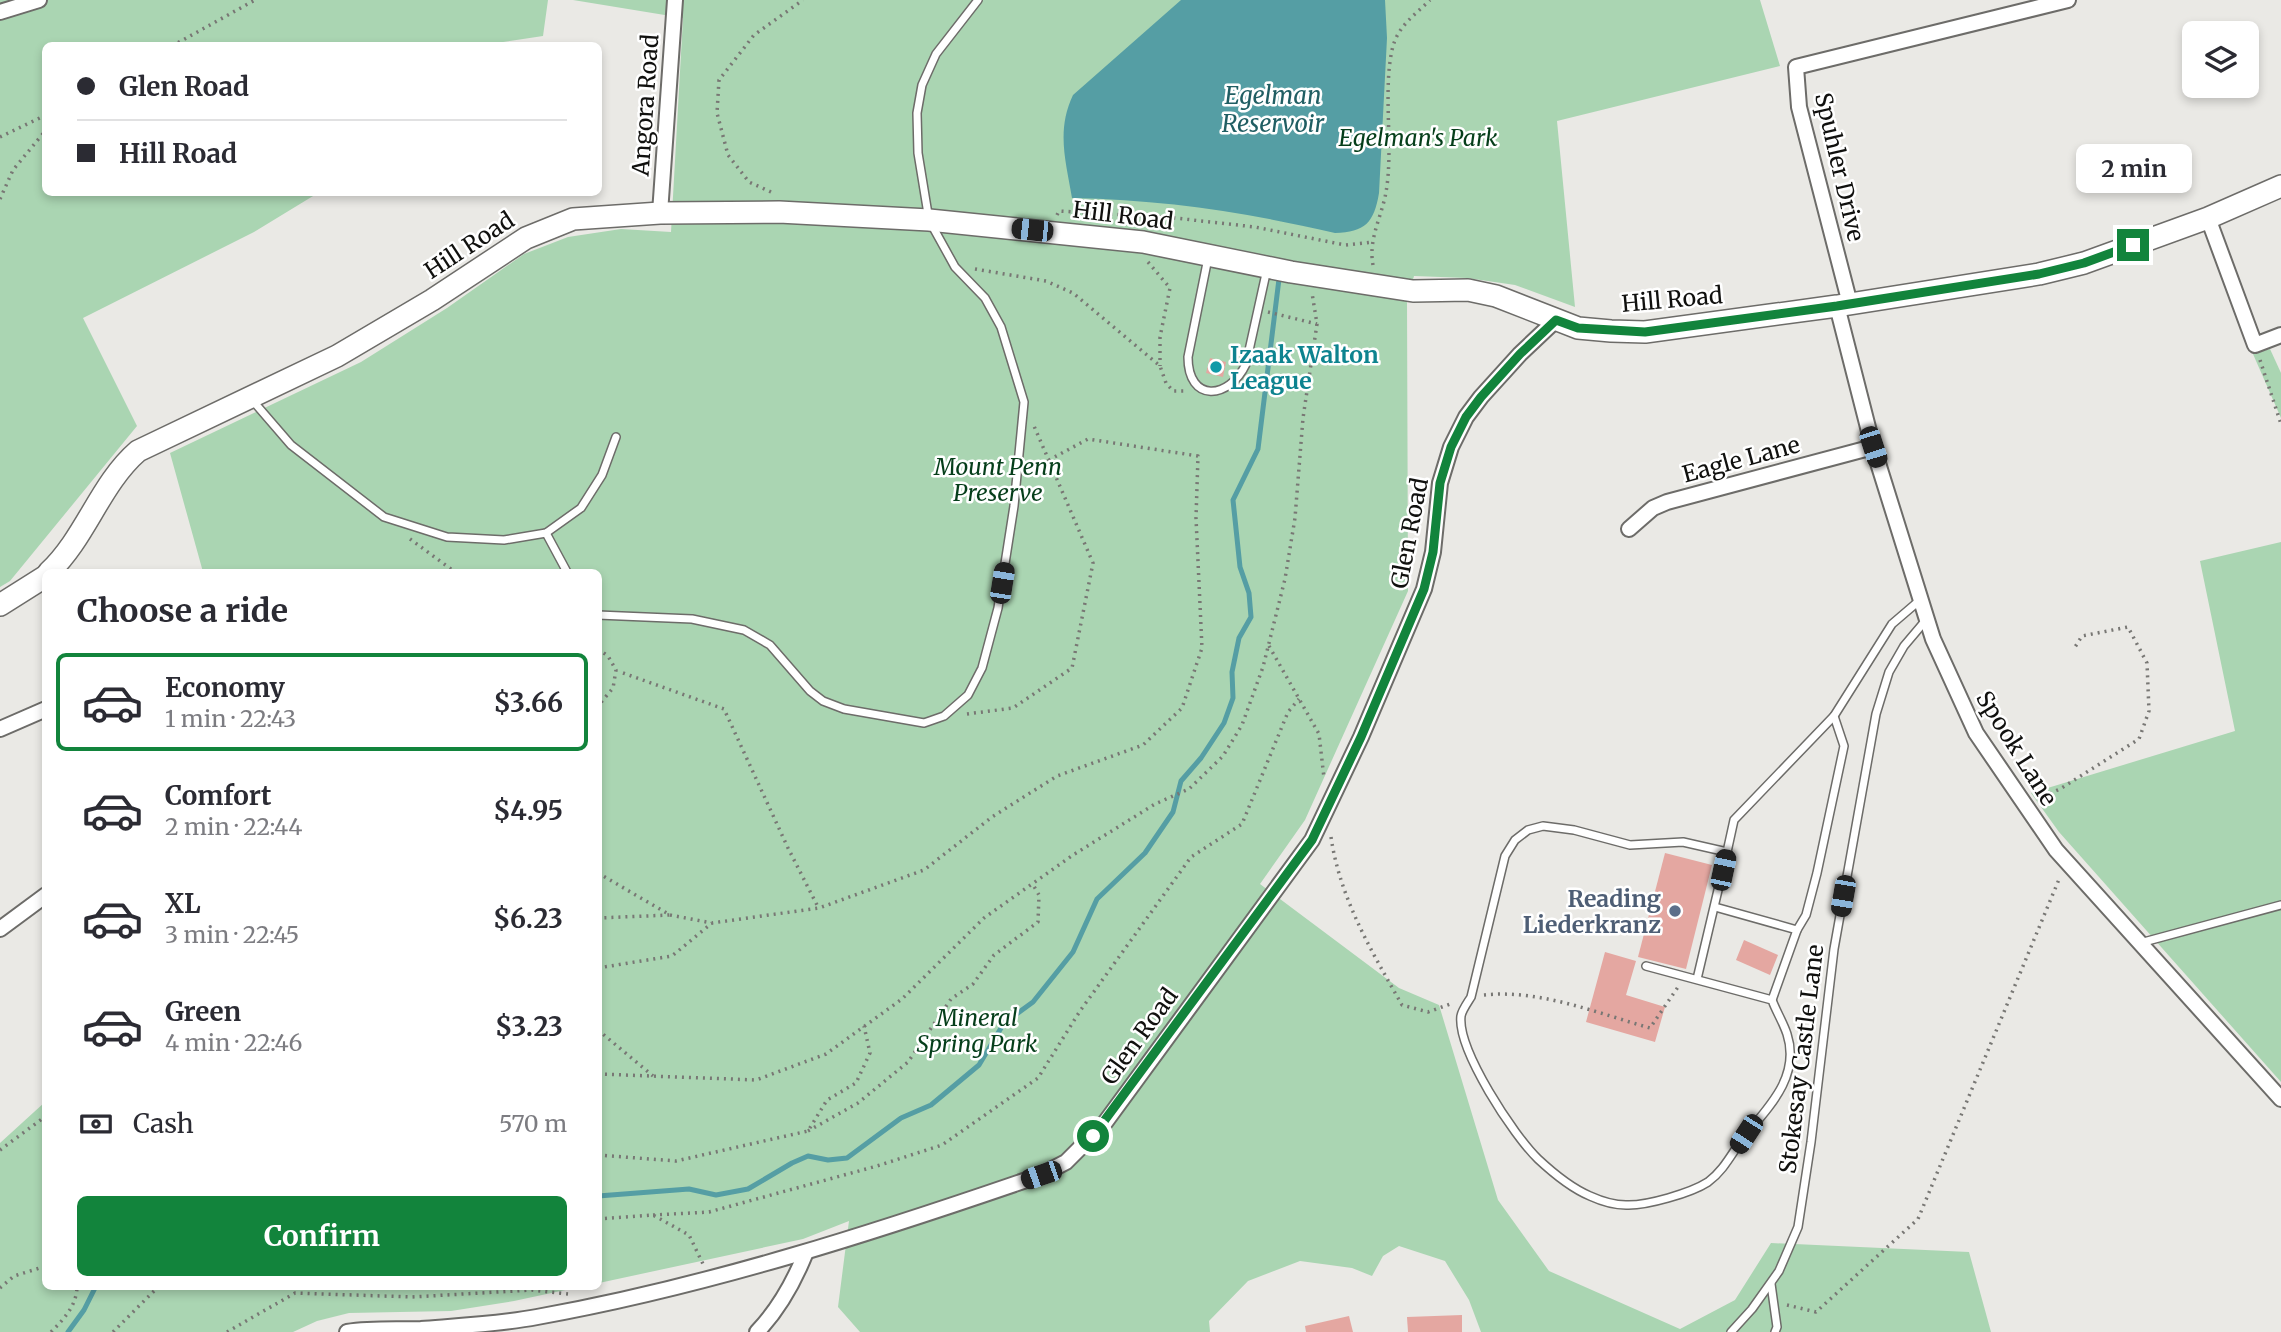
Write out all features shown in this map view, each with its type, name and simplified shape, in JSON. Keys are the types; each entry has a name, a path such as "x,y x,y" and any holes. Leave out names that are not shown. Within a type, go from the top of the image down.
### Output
{"street":[{"path":"0,12 39,0"},
{"name":"Angora Road","path":"660,213 675,0"},
{"name":"Spuhler Drive","path":"1843,305 1800,107 1796,67 2068,0"},
{"name":"Hill Road","path":"52,569 67,552 117,472 132,456 167,436 337,356 432,300 541,230 573,219 660,213 779,212 929,220 1143,242 1309,275 1413,291 1468,290 1496,296 1578,328 1645,332 1843,305 2039,274 2084,263 2208,218 2281,186"},
{"path":"2208,218 2255,345 2281,335"},
{"name":"Spook Lane","path":"1843,305 1856,386 1920,600 1933,639 1976,733 2066,862 2281,1099"},
{"name":"Glen Road","path":"347,1332 383,1328 420,1329 534,1318 622,1300 806,1252 1029,1180 1066,1162 1083,1147 1119,1102 1312,840 1361,737 1424,589 1433,552 1440,483 1451,447 1466,417 1481,397 1556,320"},
{"name":"Eagle Lane","path":"1629,529 1653,508 1668,502 1873,447"},
{"name":"Hill Road","path":"0,605 42,577"},
{"path":"0,729 42,711"},
{"path":"0,929 42,898"},
{"path":"757,1332 772,1317 794,1283 806,1252"}],"lane":[{"path":"602,615 692,620 744,631 770,645 810,691 823,701 844,709 924,723 944,716 968,695 982,668 998,608 1014,506 1024,402 1001,327 985,298 955,267 929,220 918,153 917,113 922,85 936,54 978,0"},
{"path":"1209,254 1188,357 1191,380 1203,388 1223,390 1239,377 1246,364 1268,267"},
{"path":"250,397 291,445 384,517 447,537 504,540 546,533 581,508 602,475 615,437"},
{"path":"546,533 565,569"},
{"path":"1697,979 1734,820 1834,716 1892,624 1920,600"},
{"name":"Stokesay Castle Lane","path":"1731,1332 1771,1283 1790,1249 1802,1209 1834,949 1882,690 1904,646 1927,620"},
{"path":"1727,852 1683,842 1630,845 1543,825 1528,830 1515,840 1505,856 1471,997 1461,1015 1464,1035 1493,1097 1518,1135 1536,1158 1589,1196 1628,1205 1662,1199 1707,1182 1720,1171 1780,1092 1788,1073 1790,1053 1787,1033 1772,1000 1797,930 1806,915 1817,873 1844,747 1834,716"},
{"path":"2140,943 2281,905"},
{"path":"1715,907 1797,930"},
{"path":"1646,966 1772,1000"},
{"path":"1771,1283 1777,1327 1774,1332"}],"path":[{"path":"180,42 255,0"},
{"path":"774,193 748,183 728,155 716,113 719,80 754,35 803,0"},
{"path":"1377,284 1372,259 1373,242 1386,191 1389,83 1393,45 1405,22 1430,0"},
{"path":"0,137 42,116"},
{"path":"0,199 13,170 42,135"},
{"path":"1053,220 1059,211 1175,218 1255,227 1345,245 1373,242"},
{"path":"1143,242 1146,259 1170,288 1160,337 1160,366 1166,383 1173,391 1180,393 1203,388"},
{"path":"955,267 1046,281 1073,293 1160,366"},
{"path":"602,1074 755,1080 827,1054 902,999 984,918 1073,855 1170,796 1189,789 1223,756 1242,725 1269,646 1285,579 1295,518 1303,418 1317,324 1309,275"},
{"path":"1267,312 1317,324"},
{"path":"2255,345 2281,424"},
{"path":"944,716 1013,708 1072,668 1093,563 1024,402"},
{"path":"602,918 670,915 712,923 819,908 924,870 992,817 1057,776 1143,745 1182,708 1202,648 1196,517 1198,456 1088,439 1049,460"},
{"path":"409,538 451,569"},
{"path":"2024,805 2060,789 2139,739 2149,711 2147,663 2128,627 2082,636 2075,646"},
{"path":"1269,646 1319,734 1335,865 1361,933 1402,1005 1428,1013 1471,997 1507,993 1570,1005 1650,1028 1686,976"},
{"path":"602,652 608,656 616,670 613,688 602,701"},
{"path":"623,673 724,709 788,848 819,908"},
{"path":"602,1219 709,1212 877,1166 942,1145 1038,1078 1080,1011 1191,857 1242,824 1288,712 1299,699"},
{"path":"1774,1302 1816,1312 1918,1219 2066,862"},
{"path":"602,875 670,915"},
{"path":"602,1155 676,1161 808,1131 858,1103 908,1062 951,999 973,984 994,955 1038,922 1039,895 1032,883"},
{"path":"602,967 672,957 712,923"},
{"path":"808,1131 827,1100 856,1083 870,1053 864,1026"},
{"path":"602,1033 655,1077"},
{"path":"0,1150 42,1119"},
{"path":"653,1215 689,1235 710,1277"},
{"path":"0,1287 13,1276 42,1267"},
{"path":"51,1332 66,1317 77,1296 77,1290"},
{"path":"113,1332 155,1290"},
{"path":"227,1332 295,1293 412,1297 533,1290 571,1294"}],"green space":[{"path":"0,0 548,0 543,36 503,42 42,42 42,196 313,196 254,232 83,318 137,426 10,581 0,587"},
{"name":"Mount Penn Preserve","path":"573,0 1760,0 1780,66 1557,121 1575,307 1515,285 1467,278 1414,276 1407,301 1408,591 1305,820 1260,884 1399,988 1439,1005 1498,1200 1549,1271 1680,1329 1735,1300 1771,1243 1969,1252 1991,1332 1481,1332 1469,1300 1445,1261 1399,1246 1383,1256 1372,1276 1352,1268 1300,1261 1248,1281 1209,1321 1210,1332 860,1332 838,1307 849,1221 803,1239 602,1282 602,569 202,569 170,453 361,362 447,308 524,254 568,237 621,229 671,232 683,18"},
{"path":"2270,349 2281,373 2281,418 2253,354"},
{"path":"2281,542 2281,1082 2059,832 2031,793 2235,731 2200,561"},
{"path":"42,1105 42,1290 565,1290 451,1311 349,1313 317,1321 293,1332 0,1332 0,1143"}],"water":[{"name":"Egelman Reservoir","path":"1181,0 1385,0 1387,38 1379,193 1374,212 1366,224 1354,231 1335,233 1205,208 1140,201 1072,198 1065,159 1064,134 1073,95"}],"building":[{"name":"Izaak Walton League","path":"1210,358 1226,362 1223,377 1206,373"},
{"name":"Reading Liederkranz","path":"1665,853 1712,865 1686,969 1638,957"},
{"path":"1744,940 1778,955 1770,975 1736,960"},
{"path":"1605,952 1636,961 1626,995 1665,1007 1655,1042 1586,1022"},
{"path":"1462,1315 1462,1332 1408,1332 1407,1317"},
{"path":"1349,1316 1353,1332 1306,1332 1305,1326"}],"waterway":[{"path":"602,1196 689,1189 716,1195 748,1189 808,1156 828,1160 847,1158 901,1118 931,1105 979,1065 1004,1023 1033,1002 1073,952 1097,899 1145,853 1173,812 1181,781 1201,758 1224,723 1233,698 1232,672 1239,638 1251,617 1249,593 1240,567 1233,500 1258,449 1279,279"},
{"path":"68,1332 94,1290"}],"place":[{"name":"Izaak Walton League","path":"1216,367"},
{"name":"Reading Liederkranz","path":"1675,911"}],"route":[{"path":"1093,1136 1312,840 1361,737 1424,589 1433,552 1440,483 1451,447 1466,417 1494,381 1556,320 1578,328 1645,332 1922,294 2039,274 2084,263 2133,245"}],"park label":[{"name":"Egelman's Park","path":"1418,137"},
{"name":"Mineral Spring Park","path":"977,1030"}]}
